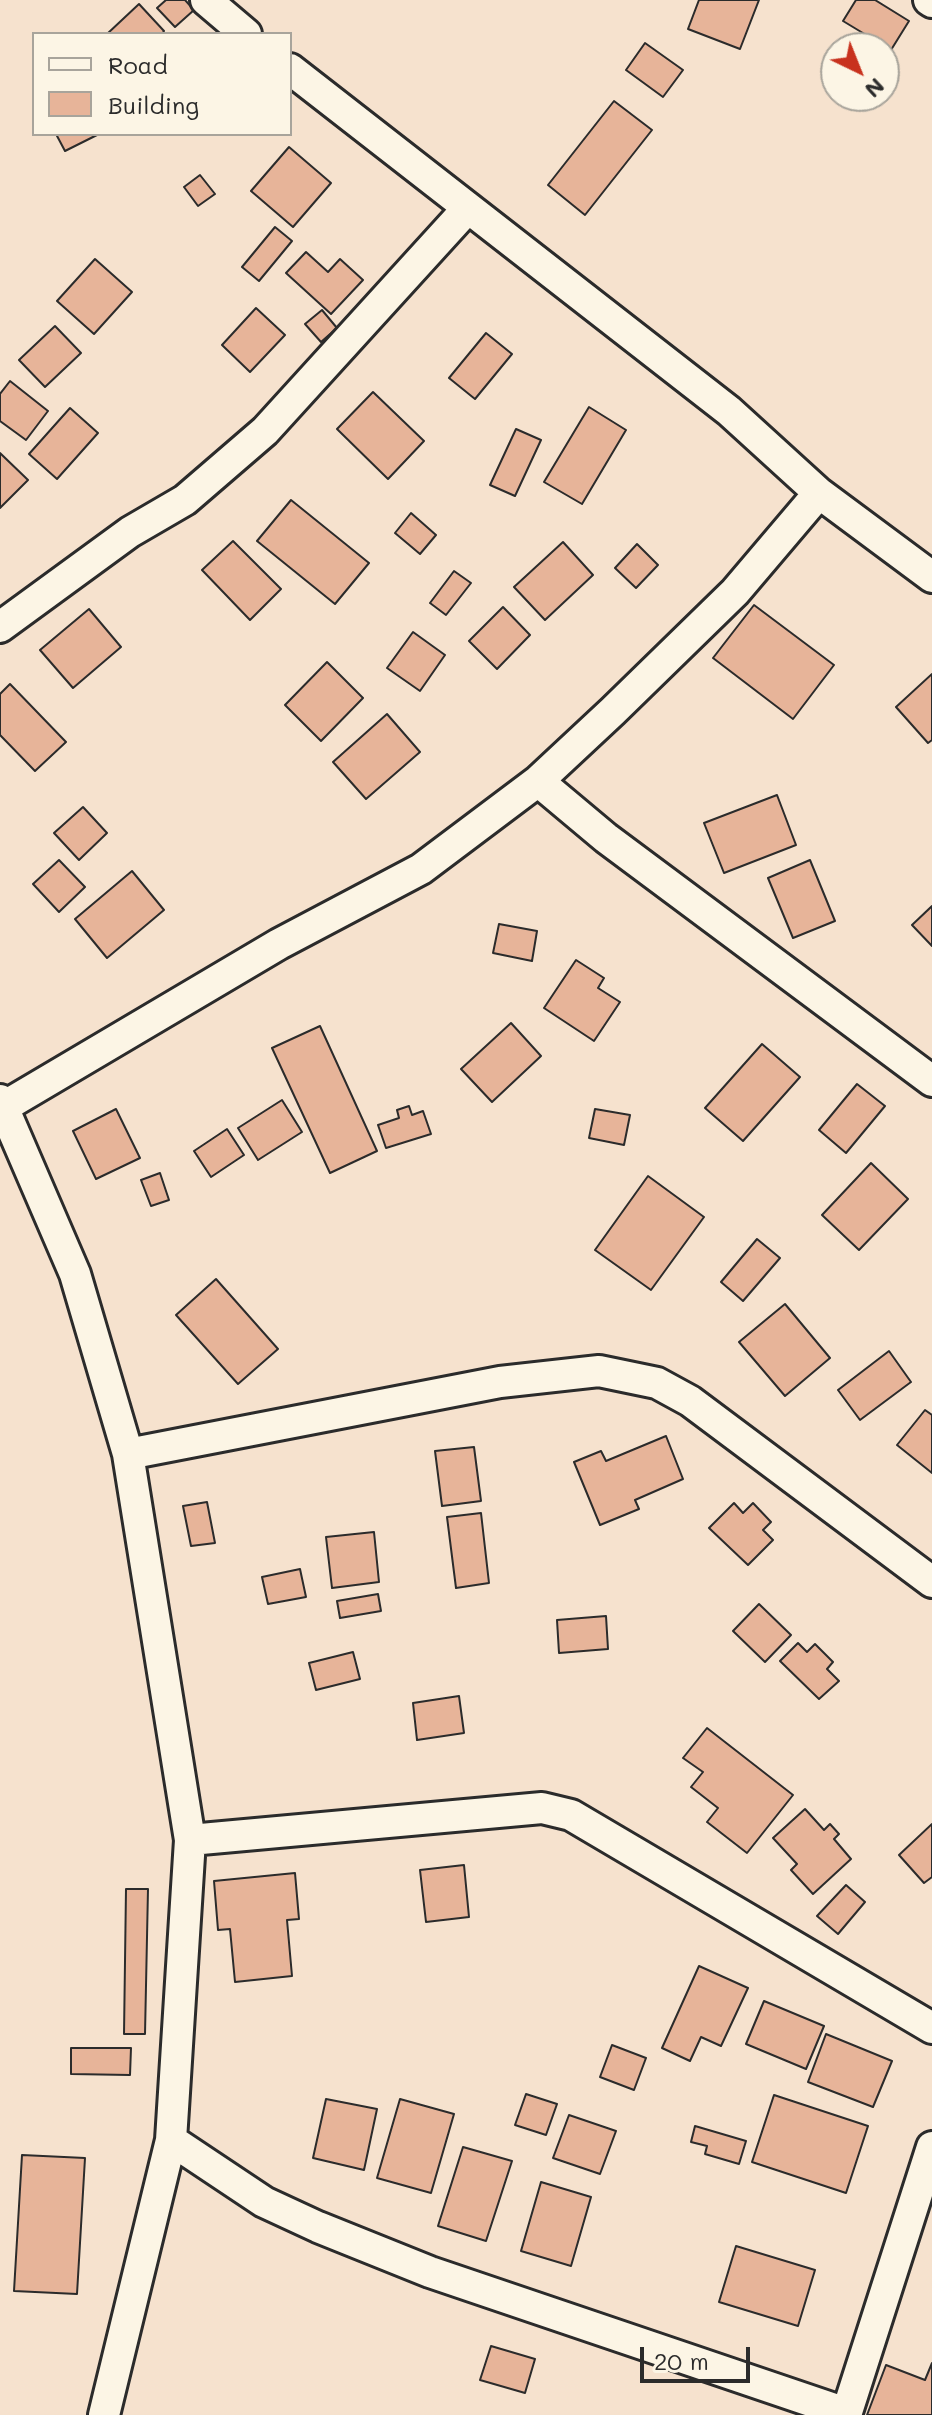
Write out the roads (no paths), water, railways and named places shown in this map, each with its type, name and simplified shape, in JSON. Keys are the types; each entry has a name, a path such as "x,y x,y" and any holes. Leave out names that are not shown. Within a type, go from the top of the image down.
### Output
{"street":[{"path":"206,0 244,32"},
{"path":"292,71 729,411 819,493 932,577"},
{"path":"0,627 130,532 185,500 265,431 467,209"},
{"path":"104,2415 171,2140 190,1840 128,1454 75,1274 1,1105 279,944 421,869 538,781 735,592 819,493"},
{"path":"538,781 606,838 932,1081"},
{"path":"128,1454 500,1382 599,1371 657,1383 690,1401 932,1582"},
{"path":"190,1840 542,1808 571,1815 932,2028"},
{"path":"171,2140 264,2202 332,2233 430,2272 846,2414 932,2147"}]}
